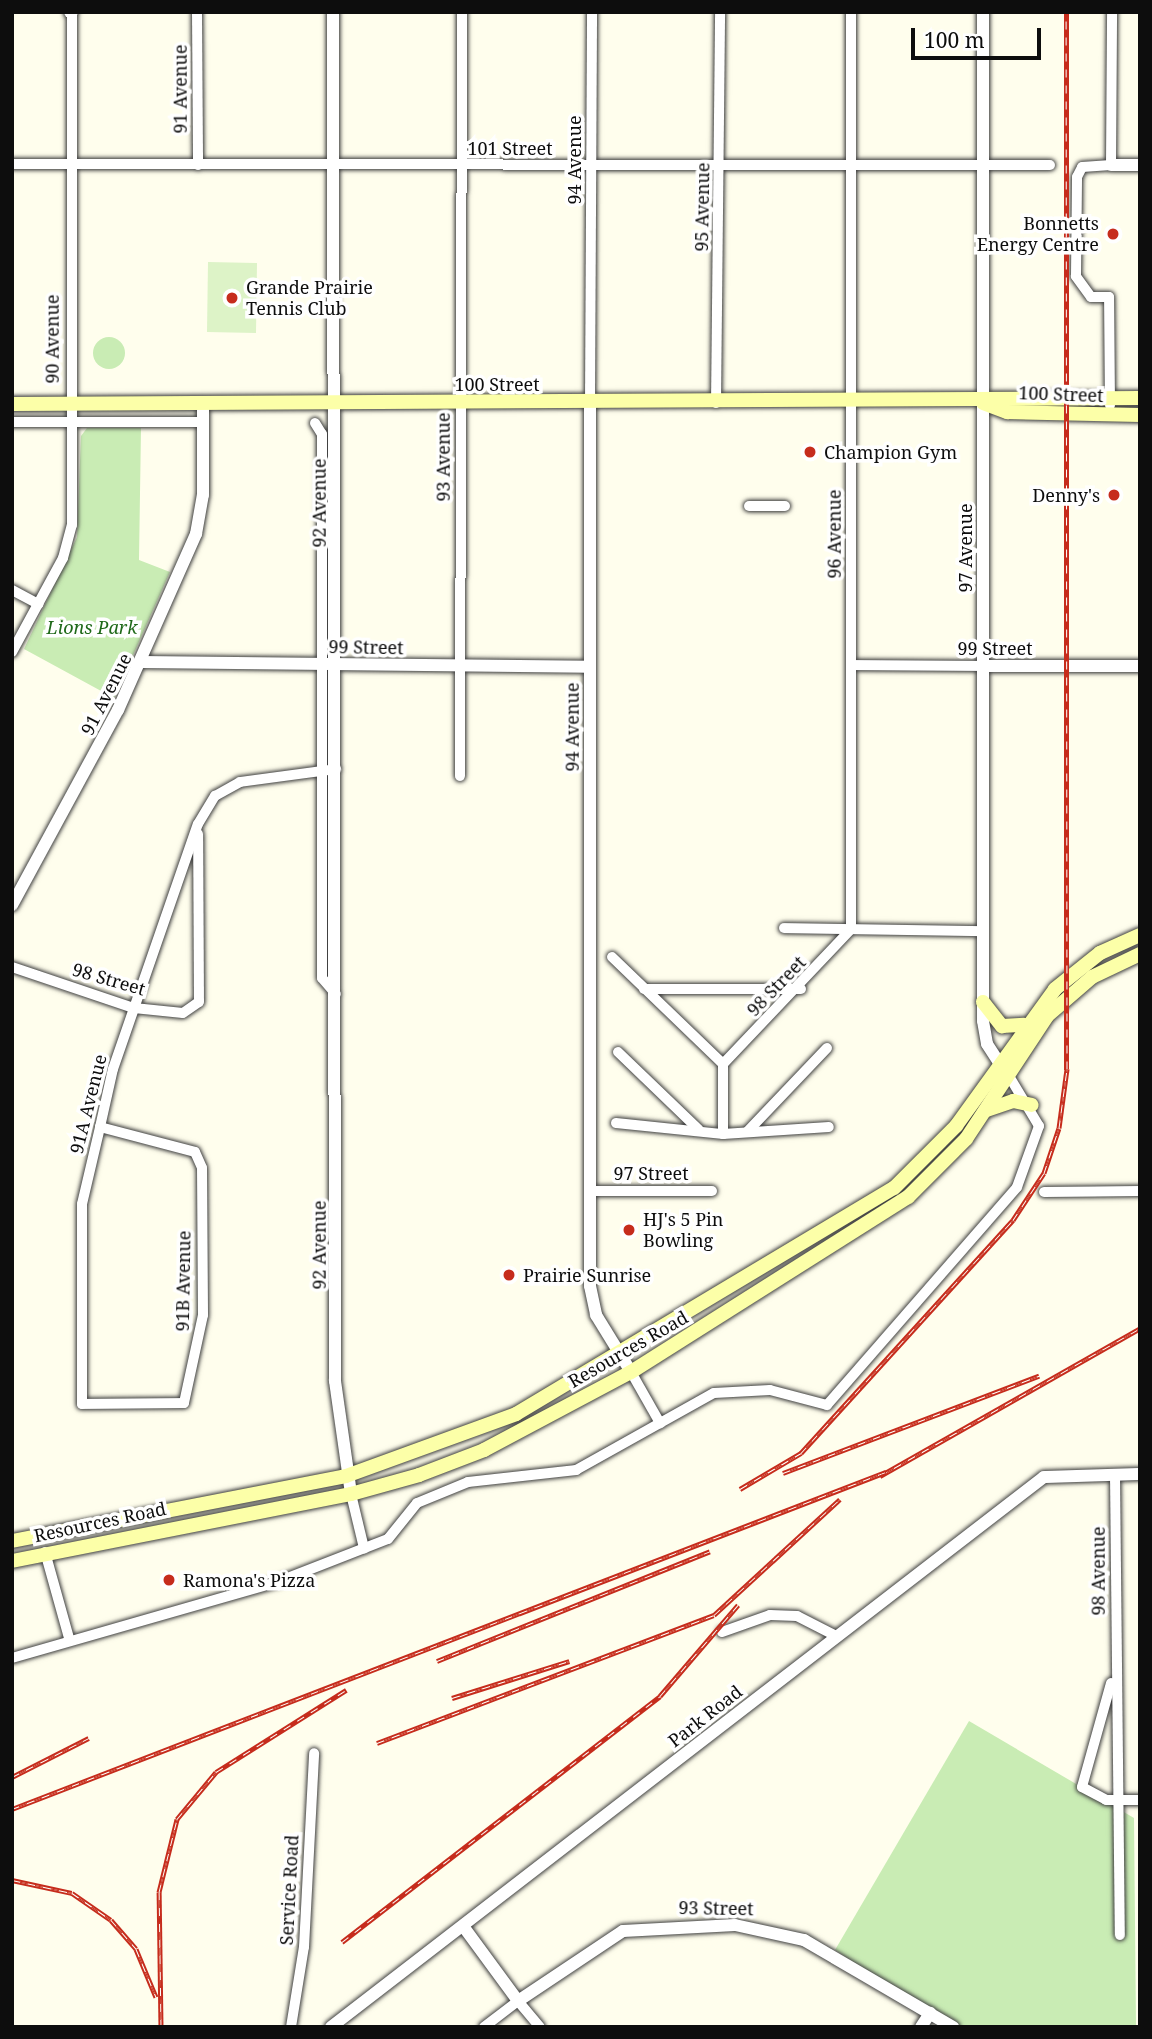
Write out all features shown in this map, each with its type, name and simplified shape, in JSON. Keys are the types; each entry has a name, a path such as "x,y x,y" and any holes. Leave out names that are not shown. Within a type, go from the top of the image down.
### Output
{"main road":[{"name":"100 Street","path":"12,404 983,403 1140,398"},
{"name":"100 Street","path":"983,403 1007,412 1140,415"},
{"name":"Resources Road","path":"12,1541 346,1476 516,1415 894,1188 942,1143 1024,1025 1077,970 1140,935"},
{"name":"Resources Road","path":"12,1560 351,1494 484,1450 631,1372 894,1209 940,1168 986,1111 1046,1016 1092,977 1140,954"},
{"path":"983,1002 1002,1026 1024,1025"},
{"path":"986,1111 1013,1101 1032,1105"}],"street":[{"name":"90 Avenue","path":"12,652 38,604 72,525 69,404 72,12"},
{"name":"91 Avenue","path":"197,12 198,165"},
{"name":"92 Avenue","path":"333,12 337,665 336,1401 351,1494"},
{"name":"93 Avenue","path":"460,776 462,12"},
{"name":"94 Avenue","path":"592,12 589,667 592,1300 618,1353 660,1423"},
{"name":"95 Avenue","path":"716,403 720,12"},
{"name":"96 Avenue","path":"851,12 851,929"},
{"name":"97 Avenue","path":"983,12 983,1002 985,1038 998,1064 1009,1076"},
{"path":"1111,165 1112,12"},
{"name":"101 Street","path":"12,164 853,167 1051,165"},
{"path":"1110,415 1109,297 1091,296 1076,276 1077,177 1089,165 1140,165"},
{"name":"91 Avenue","path":"12,905 141,663 199,526 203,404"},
{"path":"12,422 203,422"},
{"name":"92 Avenue","path":"314,423 322,434 322,978 336,994"},
{"path":"749,506 785,506"},
{"path":"12,590 38,604"},
{"name":"99 Street","path":"141,663 589,667"},
{"name":"99 Street","path":"850,665 1140,666"},
{"name":"91A Avenue","path":"184,1403 82,1404 82,1204 100,1127 134,1007 198,824 215,796 255,780 336,769"},
{"name":"98 Street","path":"12,967 134,1007 183,1013 196,1004 198,824"},
{"name":"98 Street","path":"784,928 982,931"},
{"name":"98 Street","path":"723,1063 801,989 851,929"},
{"path":"611,957 723,1063 723,1133"},
{"path":"644,989 801,989"},
{"path":"747,1132 827,1048"},
{"path":"618,1052 699,1130"},
{"path":"12,1658 69,1638 256,1588 363,1548 394,1534 423,1500 494,1476 576,1470 660,1423 728,1390 770,1391 827,1405 1017,1187 1038,1141 1032,1105 1009,1076"},
{"path":"616,1123 723,1133 829,1127"},
{"name":"91B Avenue","path":"100,1127 195,1152 198,1158 203,1315 184,1403"},
{"name":"97 Street","path":"590,1191 712,1191"},
{"path":"1044,1192 1140,1191"},
{"name":"98 Avenue","path":"1115,1474 1116,1800 1120,1935"},
{"name":"Park Road","path":"331,2027 1044,1477 1140,1474"},
{"path":"351,1494 363,1548"},
{"path":"45,1552 69,1638"},
{"path":"722,1632 770,1615 797,1616 836,1636"},
{"name":"98 Avenue","path":"1115,1667 1082,1787 1116,1800"},
{"name":"Service Road","path":"291,2027 304,1947 314,1753"},
{"path":"1116,1800 1140,1800"},
{"name":"93 Street","path":"484,2027 623,1931 735,1924 804,1940 953,2027"},
{"path":"463,1926 540,2027"},
{"path":"921,2027 930,2013"}],"green space":[{"name":"Grande Prairie Tennis Club","path":"208,262 257,263 256,333 207,332"},
{"path":"109,337 120,342 125,353 120,364 109,369 98,364 93,353 98,342"},
{"name":"Lions Park","path":"87,428 141,428 139,560 170,572 114,698 24,649 77,537 81,436"},
{"path":"969,1721 1134,1818 1136,2027 951,2027 835,1950"}],"railway":[{"path":"740,1489 801,1453 1013,1220 1044,1173 1059,1128 1067,1069 1066,12"},
{"path":"880,1476 1140,1328"},
{"path":"783,1473 1039,1376"},
{"path":"12,1809 886,1472"},
{"path":"377,1743 714,1615 840,1499"},
{"path":"437,1661 710,1551"},
{"path":"342,1942 660,1696 738,1605"},
{"path":"452,1698 569,1661"},
{"path":"161,2027 159,1892 177,1819 216,1772 346,1690"},
{"path":"12,1777 89,1738"},
{"path":"12,1880 72,1893 111,1920 136,1949 156,1997"}],"place":[{"name":"Bonnetts Energy Centre","path":"1113,234"},
{"name":"Grande Prairie Tennis Club","path":"232,298"},
{"name":"Champion Gym","path":"810,452"},
{"name":"Denny's","path":"1114,495"},
{"name":"HJ's 5 Pin Bowling","path":"629,1230"},
{"name":"Prairie Sunrise","path":"509,1275"},
{"name":"Ramona's Pizza","path":"169,1580"}]}
